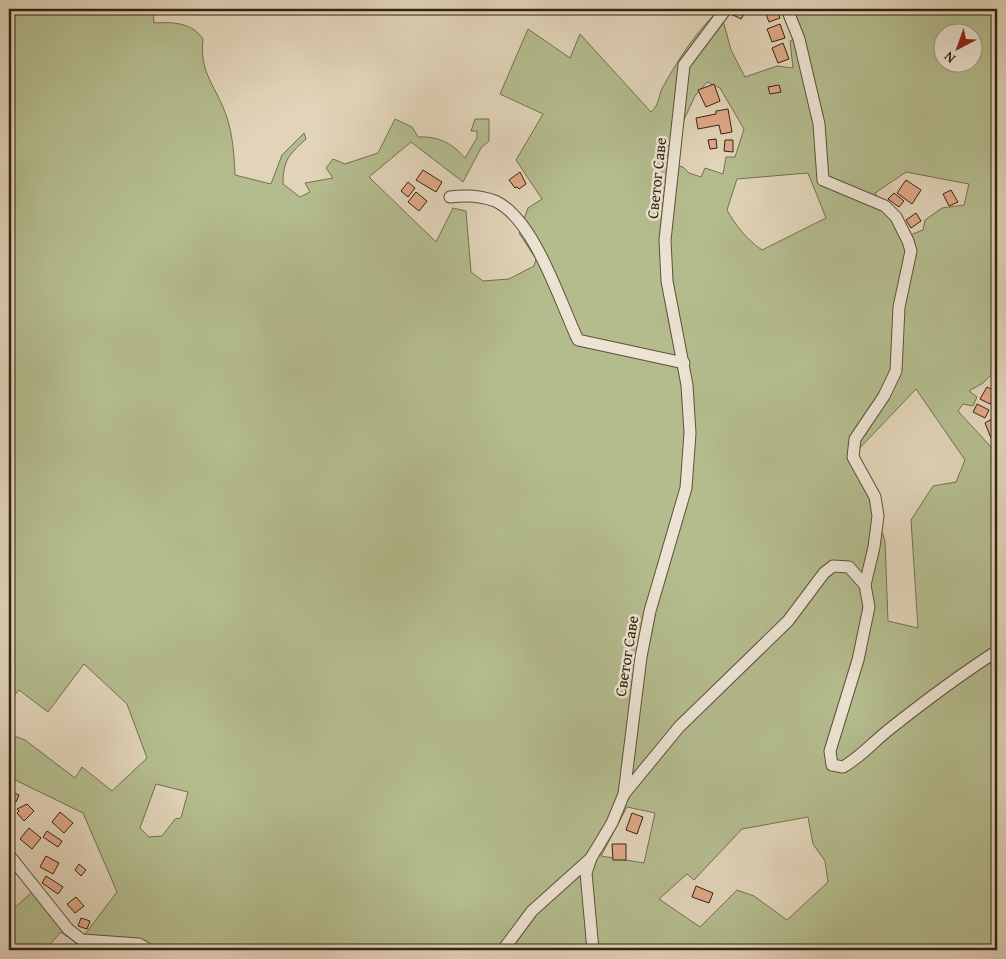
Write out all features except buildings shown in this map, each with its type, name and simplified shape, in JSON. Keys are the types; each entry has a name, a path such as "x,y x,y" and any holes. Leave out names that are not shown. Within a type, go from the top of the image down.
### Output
{"street":[{"name":"Светог Саве","path":"593,950 586,873 591,858 612,823 624,794 641,656 650,611 686,488 690,433 684,363 667,282 665,240 684,65 726,9"},
{"path":"787,9 803,54 819,124 823,180 885,206 896,217 908,242 910,251 899,307 896,371 892,383 858,433 853,447 853,457 875,496 878,516 874,547 865,585 869,607 858,660 830,751 832,765 843,767 856,760 875,741 949,682 997,651"},
{"path":"450,197 470,195 496,202 517,217 531,238 578,340 684,363"},
{"path":"624,794 680,727 788,621 824,573 833,566 849,567 865,585"},
{"path":"9,855 68,929 82,940 139,944 149,950"},
{"path":"503,950 532,911 591,858"}],"green space":[{"path":"9,9 153,9 154,23 175,23 193,29 203,39 202,51 206,71 223,107 229,125 235,175 271,184 282,155 304,133 306,139 288,158 283,176 283,184 300,197 310,192 305,183 333,178 326,168 333,159 345,164 378,153 395,119 412,127 418,137 438,139 450,144 465,158 477,138 477,131 471,131 475,119 489,119 489,141 481,148 463,182 411,142 369,177 436,242 453,208 466,211 471,272 483,281 509,279 534,266 536,259 519,233 528,208 542,199 516,160 543,114 500,94 528,29 570,58 580,34 651,112 656,106 662,88 680,58 712,17 724,24 731,50 745,77 777,66 793,68 790,41 796,38 784,9 997,9 997,376 992,374 983,383 969,391 977,397 973,406 963,404 958,411 991,447 997,467 997,950 70,950 76,943 61,932 45,950 9,950 9,913 32,892 82,938 117,892 83,813 9,777 9,734 25,740 75,778 82,767 112,791 147,758 127,704 84,664 48,712 19,690 9,702","holes":["707,82 720,88 744,129 735,157 726,157 723,174 705,168 701,177 689,173 683,167 664,163 695,96","906,172 969,184 964,205 942,208 925,220 923,230 902,238 875,193","808,173 826,218 762,250 742,232 727,210 737,179","916,389 965,460 956,482 933,486 911,520 918,628 888,621 885,541 856,452","156,784 188,792 181,818 175,819 162,836 149,837 140,828","627,807 655,813 644,863 601,856","808,817 813,844 825,861 828,882 787,920 754,896 737,890 700,927 659,899 687,874 694,880 742,829"]}]}
